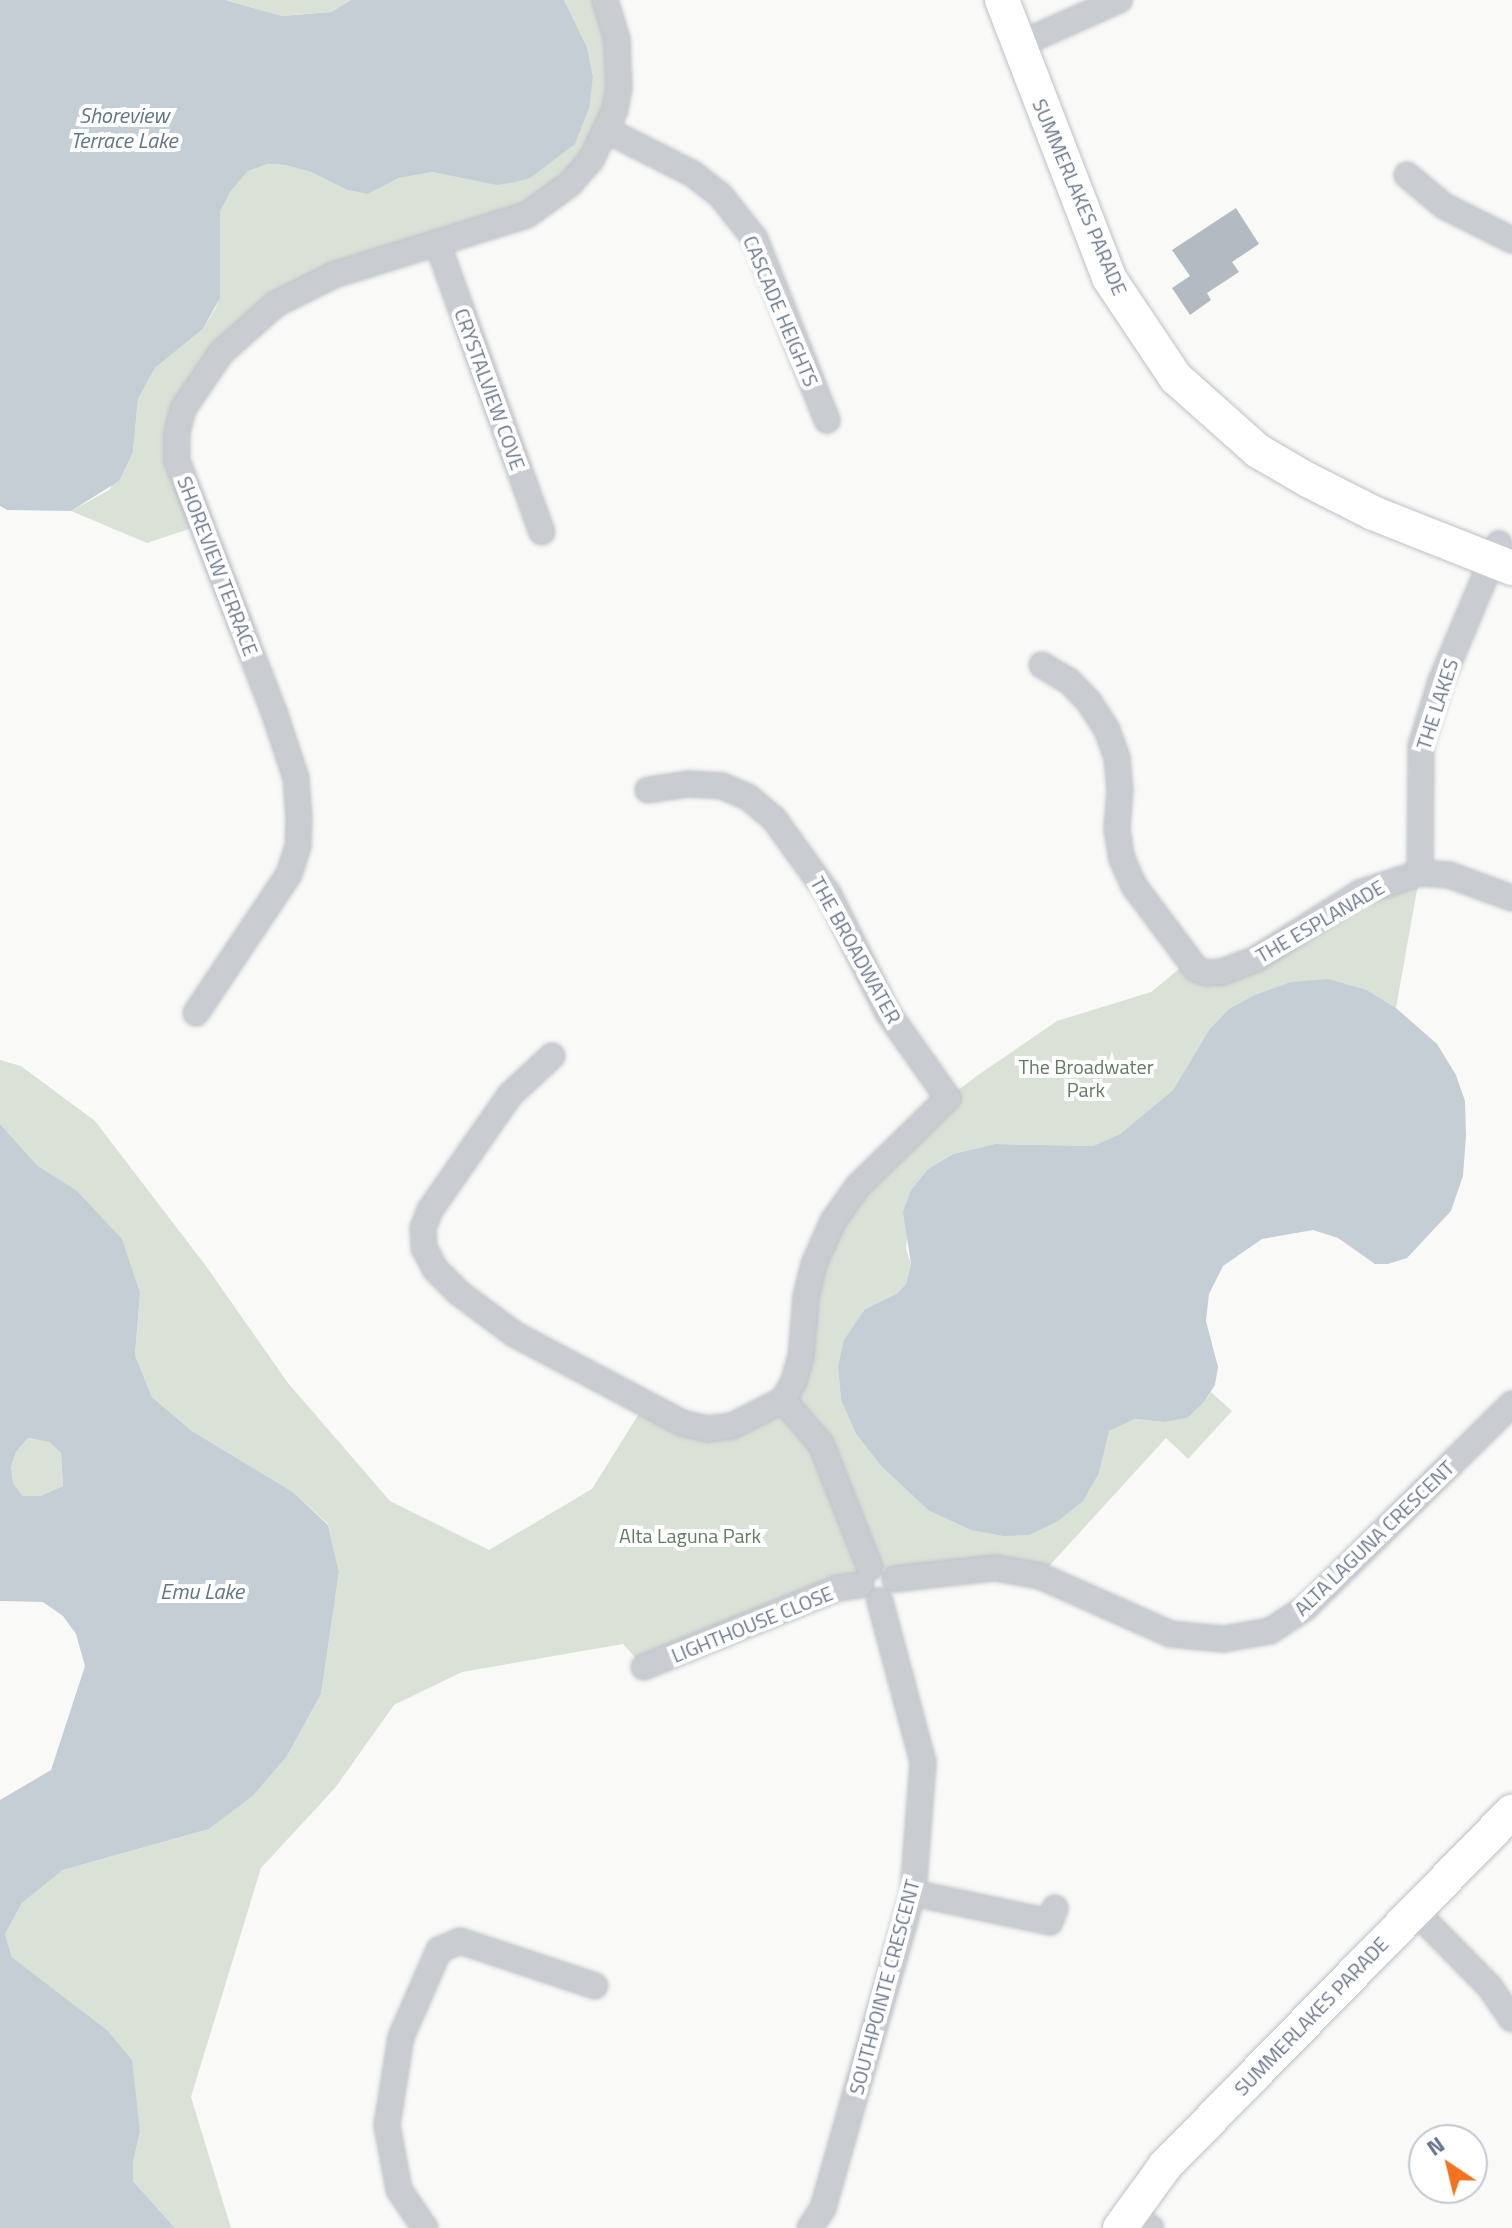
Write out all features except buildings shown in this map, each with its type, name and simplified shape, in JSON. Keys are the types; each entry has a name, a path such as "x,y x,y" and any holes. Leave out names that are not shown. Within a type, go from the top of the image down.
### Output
{"street":[{"name":"SHOREVIEW TERRACE","path":"196,1013 267,912 289,874 298,846 299,819 296,778 274,712 177,461 177,432 183,409 221,353 276,304 334,275 490,230 548,202 591,160 608,131 619,88 617,39 605,0"},
{"name":"SUMMERLAKES PARADE","path":"1002,0 1027,42 1125,265 1173,341 1218,394 1261,431 1302,456 1504,555"},
{"name":"SUMMERLAKES PARADE","path":"1020,0 1027,42"},
{"path":"1027,42 1119,0"},
{"name":"CASCADE HEIGHTS","path":"608,131 693,174 721,196 755,239 827,420"},
{"path":"1407,175 1444,206 1512,240"},
{"name":"CRYSTALVIEW COVE","path":"438,245 542,532"},
{"name":"THE LAKES","path":"1420,873 1421,746 1441,681 1504,555"},
{"name":"THE ESPLANADE","path":"1042,665 1069,681 1089,702 1107,730 1117,757 1120,789 1117,829 1122,859 1134,886 1196,969 1207,973 1222,972 1256,959 1360,893 1420,873"},
{"name":"THE BROADWATER","path":"648,790 688,784 722,786 748,797 774,819 829,895 888,1013 948,1098 858,1186 833,1221 814,1264 806,1297 801,1356 794,1381 783,1400"},
{"path":"1420,873 1462,879 1512,898"},
{"path":"552,1056 510,1095 430,1210 423,1228 424,1248 435,1269 475,1307 514,1334 682,1423 707,1429 732,1426 783,1400 821,1444 871,1585"},
{"name":"ALTA LAGUNA CRESCENT","path":"871,1585 895,1589 895,1579 995,1568 1040,1576 1170,1634 1224,1639 1270,1631 1305,1608 1512,1404"},
{"name":"LIGHTHOUSE CLOSE","path":"644,1667 839,1588 871,1585"},
{"name":"SOUTHPOINTE CRESCENT","path":"810,2228 823,2208 913,1893 923,1762 871,1585"},
{"name":"SUMMERLAKES PARADE","path":"1137,2224 1422,1918 1512,1812"},
{"name":"SUMMERLAKES PARADE","path":"1422,1918 1512,1837"},
{"path":"913,1893 1050,1922 1055,1908"},
{"path":"1422,1918 1489,1986 1512,2019"},
{"path":"425,2228 399,2190 387,2125 401,2037 439,1950 460,1941 595,1986"}],"green space":[{"path":"225,0 351,0 331,12 281,16"},
{"path":"564,0 605,0 615,110 548,202 334,275 252,322 177,432 201,525 147,543 71,511 109,490 133,452 138,399 155,368 203,329 215,309 220,297 220,212 231,191 248,171 268,164 285,165 311,172 347,190 368,194 399,178 433,172 453,175 593,76 587,47"},
{"name":"Alta Laguna Park","path":"1420,873 1396,1008 1367,990 1209,1030 1173,1090 1120,1134 1093,1146 995,1144 953,1154 928,1169 911,1190 906,1249 911,1264 906,1284 896,1294 865,1309 838,1367 841,1400 856,1434 881,1466 928,1510 1099,1473 1108,1431 1135,1419 1163,1422 1204,1402 1211,1392 1232,1411 1188,1459 1166,1438 1040,1576 892,1572 877,1566 644,1667 623,1644 462,1672 394,1705 335,1788 261,1868 191,2097 231,2228 175,2228 133,2181 133,2162 140,2132 107,2030 12,1957 5,1934 22,1903 63,1870 209,1829 253,1796 287,1756 321,1694 339,1572 328,1524 293,1492 192,1431 152,1397 135,1355 140,1293 76,1190 38,1166 0,1124 0,1060 21,1066 95,1121 206,1266 288,1383 390,1501 489,1550 592,1489 645,1404 707,1429 783,1400 833,1221 948,1098 978,1075 1057,1021 1151,992 1190,960 1207,973"},
{"path":"28,1438 49,1442 61,1453 63,1486 40,1496 23,1496 13,1483 11,1469 16,1452"}],"water":[{"name":"Shoreview Terrace Lake","path":"0,0 225,0 282,16 331,12 351,0 564,0 587,47 593,76 589,108 575,144 530,178 516,182 497,185 433,172 399,178 368,194 347,190 311,172 285,165 268,164 248,171 231,191 220,212 220,298 203,329 155,368 138,399 133,452 119,481 71,511 7,510 0,506"},
{"path":"1328,979 1367,990 1396,1008 1437,1044 1456,1075 1465,1101 1466,1136 1463,1176 1451,1211 1407,1258 1388,1264 1375,1264 1338,1238 1313,1230 1262,1239 1223,1266 1209,1294 1206,1321 1218,1367 1215,1385 1204,1402 1187,1418 1163,1422 1135,1419 1109,1431 1099,1473 1083,1501 1058,1521 1029,1535 1004,1536 971,1530 928,1510 881,1466 856,1434 841,1400 838,1367 844,1340 865,1309 896,1294 906,1284 911,1264 903,1212 911,1190 928,1169 953,1154 995,1144 1093,1146 1120,1134 1173,1090 1209,1030 1229,1009 1255,995 1291,982"},
{"name":"Emu Lake","path":"0,1124 38,1166 76,1190 122,1239 140,1293 135,1355 152,1397 192,1431 293,1492 328,1525 339,1572 321,1694 287,1756 253,1796 209,1829 63,1870 22,1903 5,1934 12,1957 107,2030 132,2060 140,2132 133,2162 133,2181 175,2228 0,2228 0,1800 51,1770 85,1666 76,1634 63,1616 43,1602 0,1601","holes":["28,1438 49,1442 61,1453 63,1486 40,1496 23,1496 13,1483 11,1468 16,1452"]}],"park label":[{"name":"The Broadwater Park","path":"1086,1078"}]}
